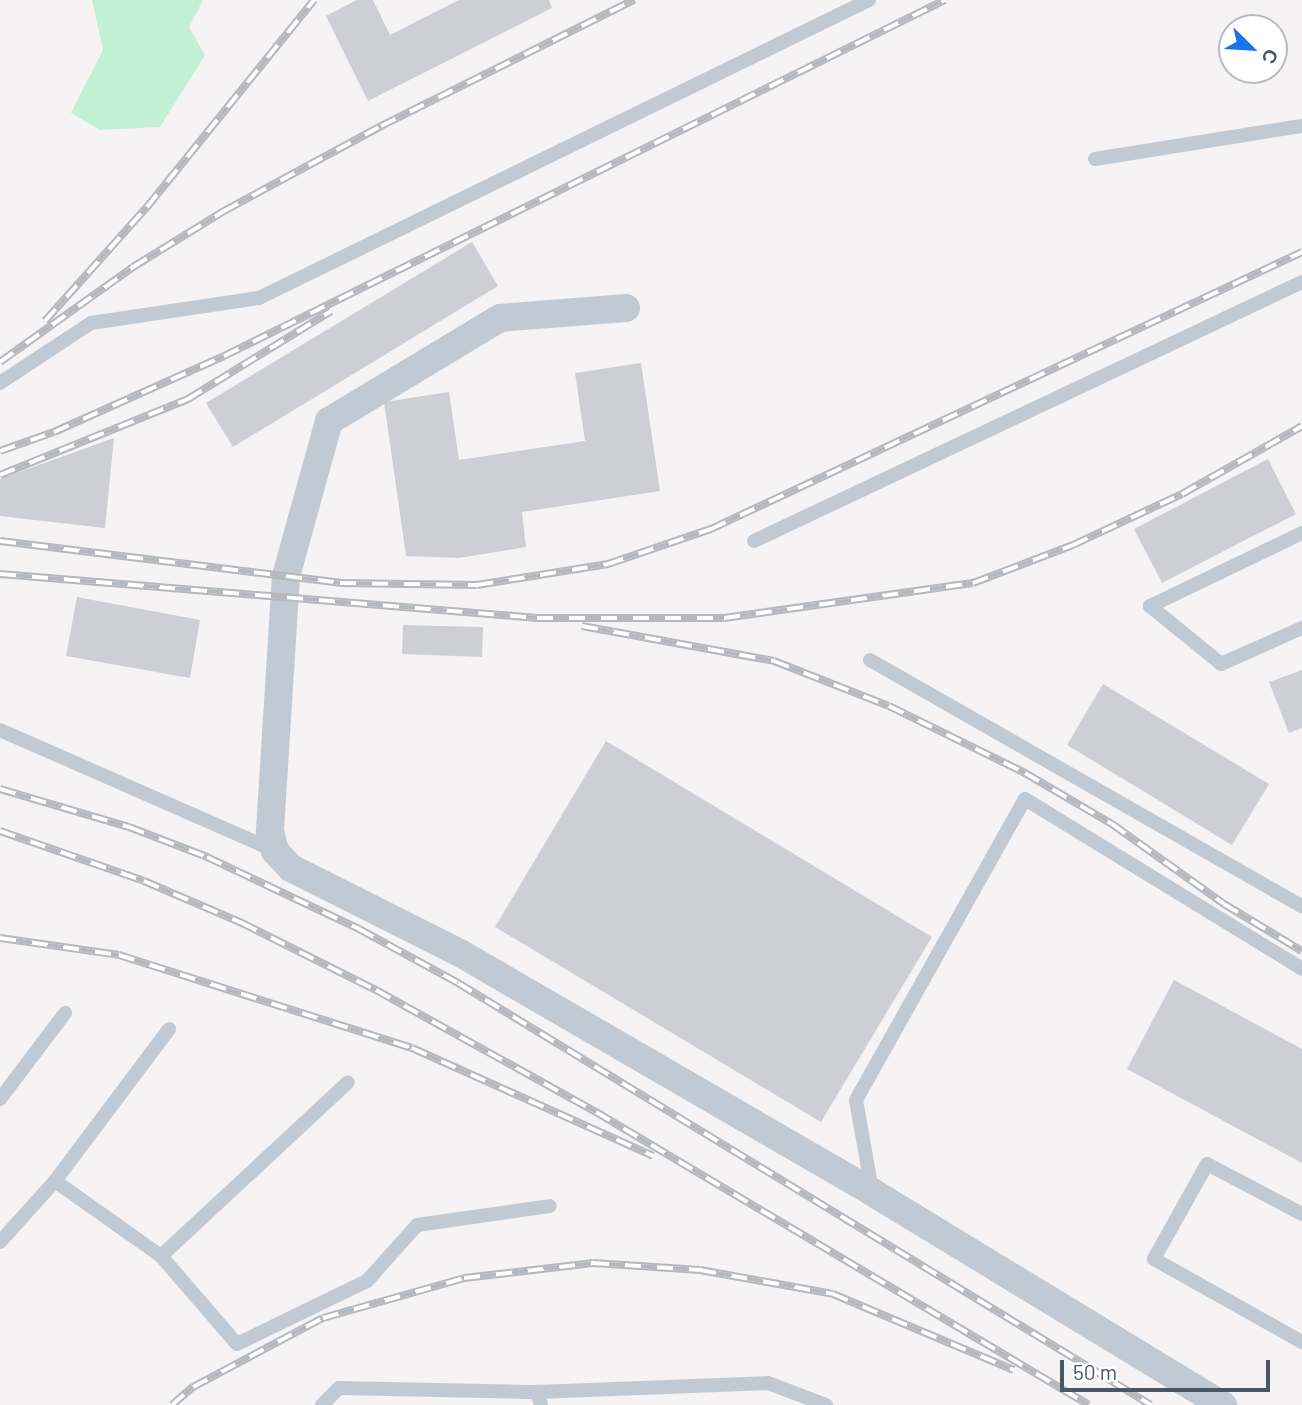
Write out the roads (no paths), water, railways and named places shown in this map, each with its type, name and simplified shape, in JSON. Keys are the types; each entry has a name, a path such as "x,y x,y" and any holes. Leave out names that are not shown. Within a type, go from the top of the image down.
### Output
{"street":[{"path":"626,308 500,318 328,421 286,576 270,831 275,851 291,868 460,953 872,1192 1223,1405"}],"lane":[{"path":"0,383 91,323 259,298 869,0"},
{"path":"1095,159 1302,127"},
{"path":"754,541 1302,282"},
{"path":"1302,533 1150,606 1221,664 1302,628"},
{"path":"870,660 1302,906"},
{"path":"0,730 275,851"},
{"path":"872,1192 856,1100 1025,799 1302,969"},
{"path":"0,1099 65,1013"},
{"path":"0,1242 55,1181 169,1029"},
{"path":"161,1256 348,1082"},
{"path":"1302,1214 1207,1164 1154,1259 1302,1342"},
{"path":"55,1181 161,1256 237,1344 368,1281 417,1225 550,1206"},
{"path":"321,1405 339,1388 539,1398 768,1383 826,1405"}],"railway":[{"path":"45,321 147,207 314,0"},
{"path":"0,362 133,267 224,211 381,126 634,0"},
{"path":"0,451 54,432 224,356 945,0"},
{"path":"0,541 340,583 477,585 608,564 711,529 1302,252"},
{"path":"0,475 188,399 331,311"},
{"path":"0,574 537,618 724,618 973,583 1073,545 1182,494 1302,426"},
{"path":"582,626 774,661 889,706 1025,773 1112,824 1224,904 1302,951"},
{"path":"0,789 129,827 207,857 359,929 458,983 1151,1405"},
{"path":"0,831 144,881 242,923 376,990 596,1112 1089,1405"},
{"path":"0,938 119,955 412,1048 653,1156"},
{"path":"172,1405 193,1387 323,1318 464,1278 593,1263 700,1270 833,1294 1014,1370"}]}
